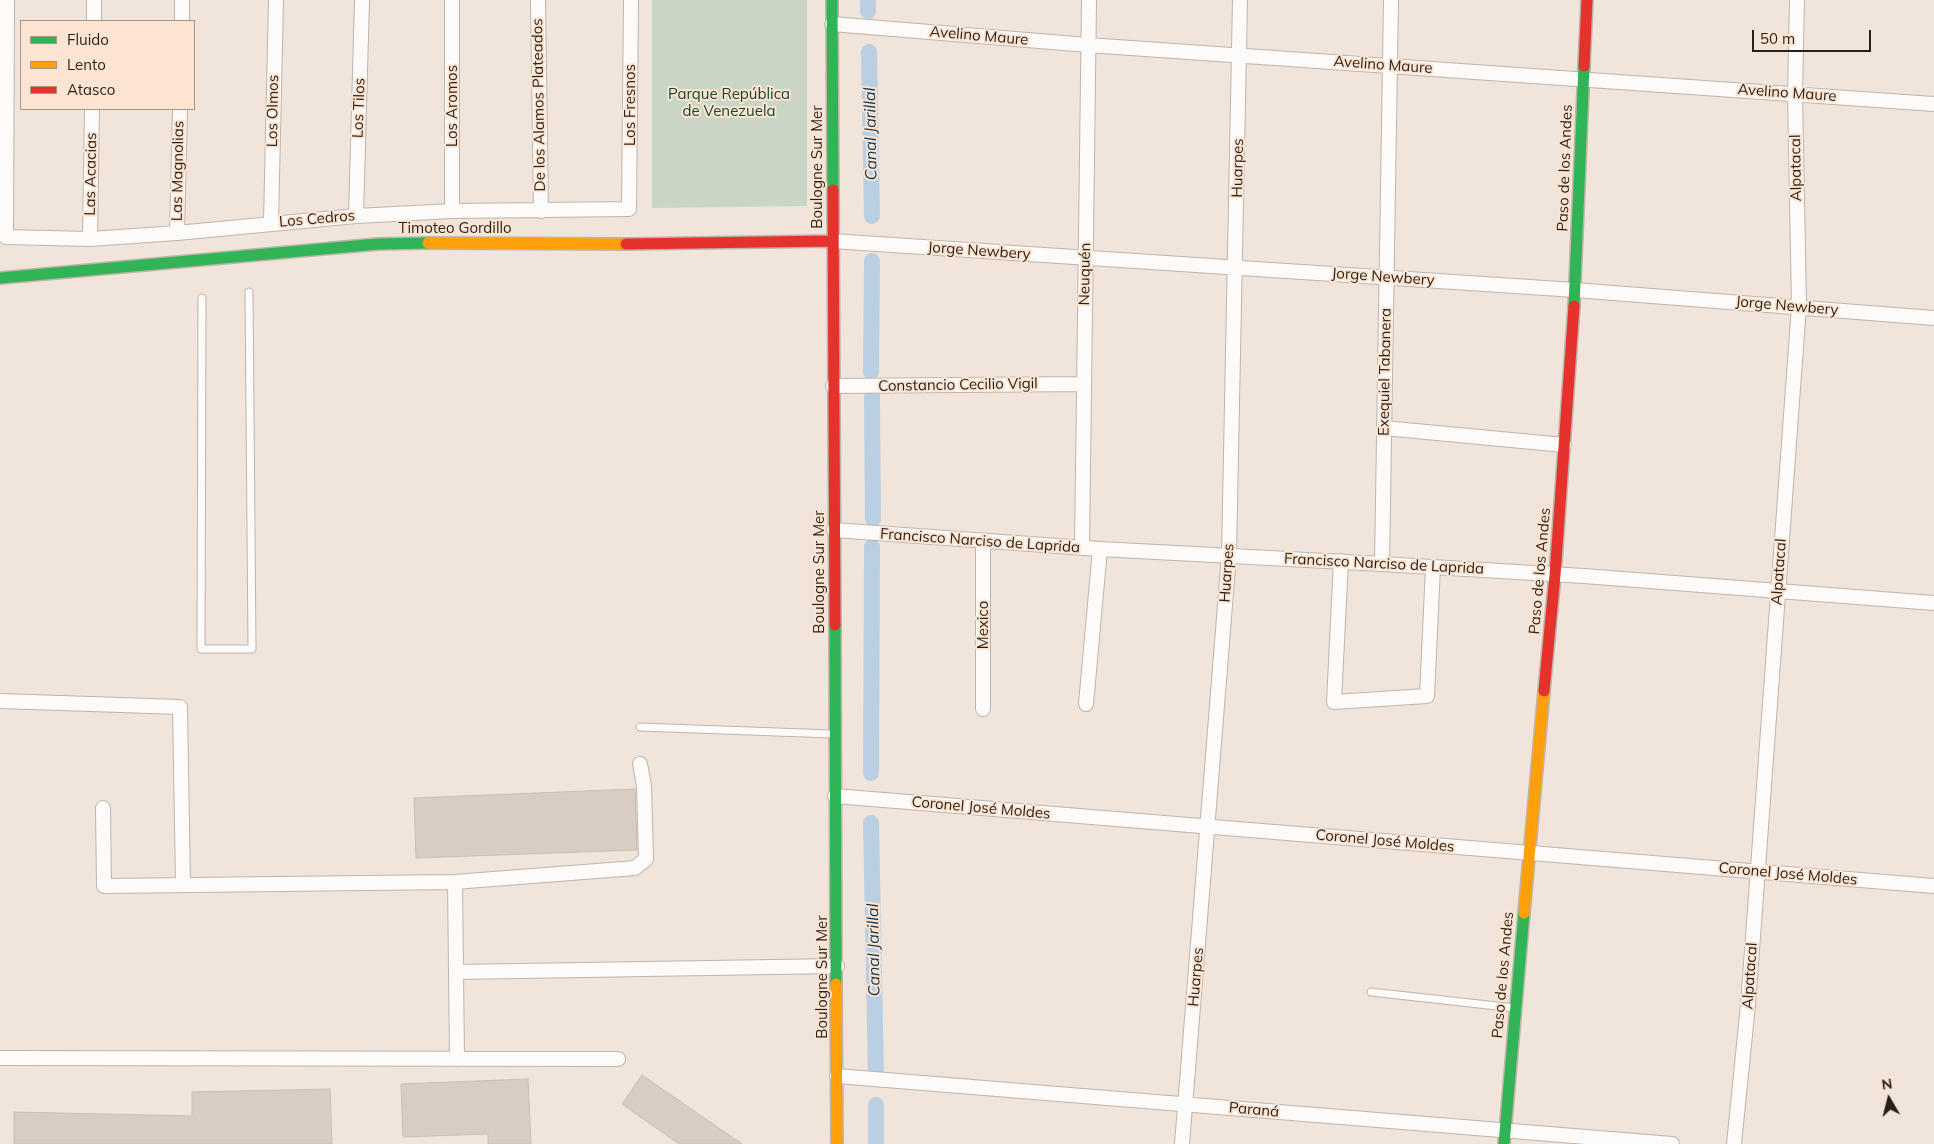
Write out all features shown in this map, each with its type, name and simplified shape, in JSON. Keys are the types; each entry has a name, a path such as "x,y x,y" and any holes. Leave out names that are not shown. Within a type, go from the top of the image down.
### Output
{"street":[{"name":"Los Cedros","path":"7,0 6,237 90,239 177,233 356,216 452,211 629,209"},
{"path":"94,0 94,20"},
{"path":"182,0 182,20"},
{"name":"Los Olmos","path":"271,223 276,0"},
{"name":"Los Tilos","path":"356,216 362,0"},
{"name":"Los Aromos","path":"452,0 452,211"},
{"name":"De los Alamos Plateados","path":"538,0 541,211"},
{"name":"Los Fresnos","path":"629,209 631,0"},
{"name":"Boulogne Sur Mer","path":"832,0 838,1144"},
{"name":"Neuquén","path":"1082,548 1089,0"},
{"name":"Huarpes","path":"1182,1144 1229,555 1240,0"},
{"name":"Exequiel Tabanera","path":"1382,564 1391,0"},
{"name":"Paso de los Andes","path":"1505,1137 1555,575 1575,290 1587,0"},
{"name":"Alpatacal","path":"1734,1144 1748,1005 1798,306 1795,94 1797,0"},
{"name":"Avelino Maure","path":"832,24 1088,45 1934,104"},
{"name":"Las Acacias","path":"90,239 92,110"},
{"name":"Las Magnolias","path":"177,233 180,110"},
{"name":"Jorge Newbery","path":"832,241 1575,290 1934,318"},
{"name":"Timoteo Gordillo","path":"0,278 378,244 480,242 631,244 832,241"},
{"name":"Timoteo Gordillo","path":"0,287 79,271"},
{"name":"Constancio Cecilio Vigil","path":"833,386 1083,384"},
{"path":"1384,428 1564,445"},
{"name":"Francisco Narciso de Laprida","path":"834,530 1082,548 1433,567 1934,602"},
{"name":"Mexico","path":"982,541 982,709"},
{"path":"1086,704 1100,549"},
{"path":"1341,561 1334,702 1427,696 1433,567"},
{"path":"0,701 180,707 183,885"},
{"path":"103,808 104,886 455,882 635,868 646,859 644,786 640,764"},
{"name":"Coronel José Moldes","path":"835,796 1934,886"},
{"path":"455,882 457,1059"},
{"path":"456,972 837,966"},
{"path":"0,1058 618,1059"},
{"name":"Paraná","path":"837,1076 1185,1104 1505,1137 1672,1144"}],"lane":[{"path":"202,298 201,649 252,649 249,292"},
{"path":"640,727 835,734"},
{"path":"1371,992 1515,1008"}],"green space":[{"name":"Parque República de Venezuela","path":"652,0 807,0 807,206 652,208"}],"building":[{"path":"635,789 637,850 416,858 414,798"},
{"path":"642,1075 742,1144 679,1144 622,1104"},
{"path":"528,1079 531,1144 488,1144 488,1134 403,1137 401,1084"},
{"path":"330,1089 332,1144 14,1144 14,1112 192,1116 192,1092"}],"waterway":[{"name":"Canal Jarillal","path":"868,0 868,11"},
{"name":"Canal Jarillal","path":"869,52 872,216"},
{"name":"Canal Jarillal","path":"871,372 872,261"},
{"name":"Canal Jarillal","path":"872,396 873,519"},
{"name":"Canal Jarillal","path":"871,773 872,547"},
{"name":"Canal Jarillal","path":"871,823 876,1077"},
{"name":"Canal Jarillal","path":"876,1105 876,1144"}],"traffic: fast":[{"path":"832,0 833,190"},
{"path":"1574,306 1584,66"},
{"path":"0,278 378,244 428,243"},
{"path":"835,625 836,984"},
{"path":"1504,1144 1524,913"}],"traffic: slow":[{"path":"428,243 626,244"},
{"path":"1524,913 1544,691"},
{"path":"836,984 837,1144"}],"traffic: jam":[{"path":"1584,66 1587,0"},
{"path":"833,190 835,625"},
{"path":"626,244 832,241"},
{"path":"1544,691 1555,575 1574,306"}]}
